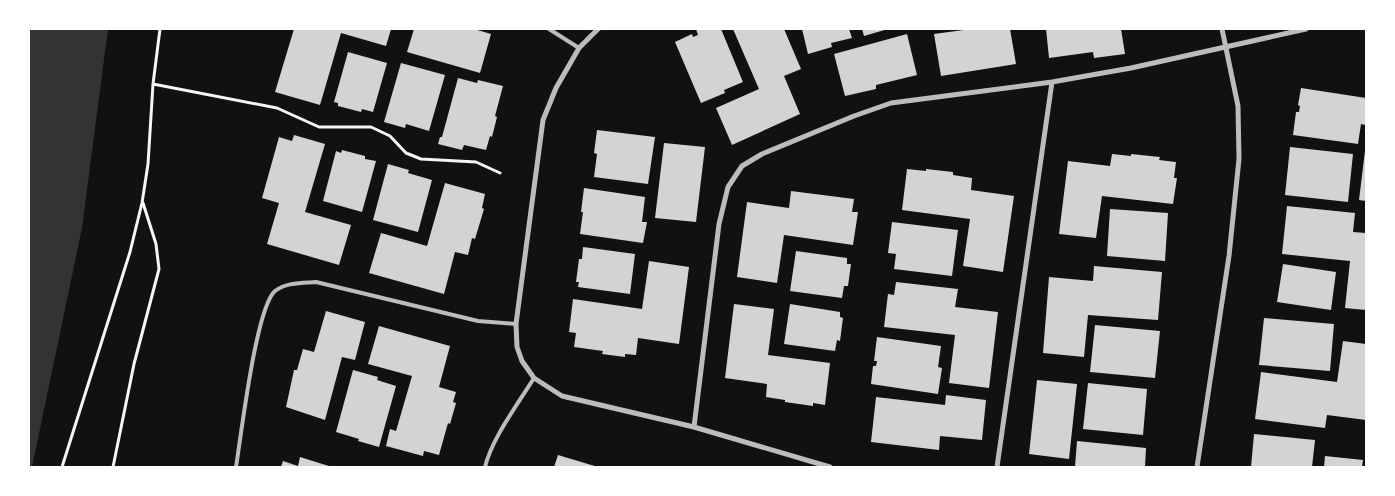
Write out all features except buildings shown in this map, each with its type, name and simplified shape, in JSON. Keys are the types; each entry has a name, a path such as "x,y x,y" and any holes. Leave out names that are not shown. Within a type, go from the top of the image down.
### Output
{"street":[{"path":"598,29 579,48 556,88 543,120 516,324 518,347 522,361 534,378 562,396 694,427 810,464 830,467"},
{"path":"1197,467 1229,256 1239,159 1238,106 1222,29"},
{"path":"694,427 719,224 728,187 742,166 762,154 854,116 890,104 1052,82 1131,68 1306,29"},
{"path":"997,467 1052,82"}],"lane":[{"path":"550,29 579,48"},
{"path":"236,467 255,346 265,308 275,291 291,284 316,282 478,321 516,324"},
{"path":"485,467 487,458 508,419 534,378"}],"path":[{"path":"62,467 130,252 142,203 148,164 153,84 160,29"},
{"path":"153,84 278,108 319,127 371,127 390,136 406,152 421,159 476,162 500,173"},
{"path":"112,467 134,364 159,269 156,244 142,203"}],"shaded area":[{"path":"29,29 108,29 82,228 32,467 29,467"}]}
